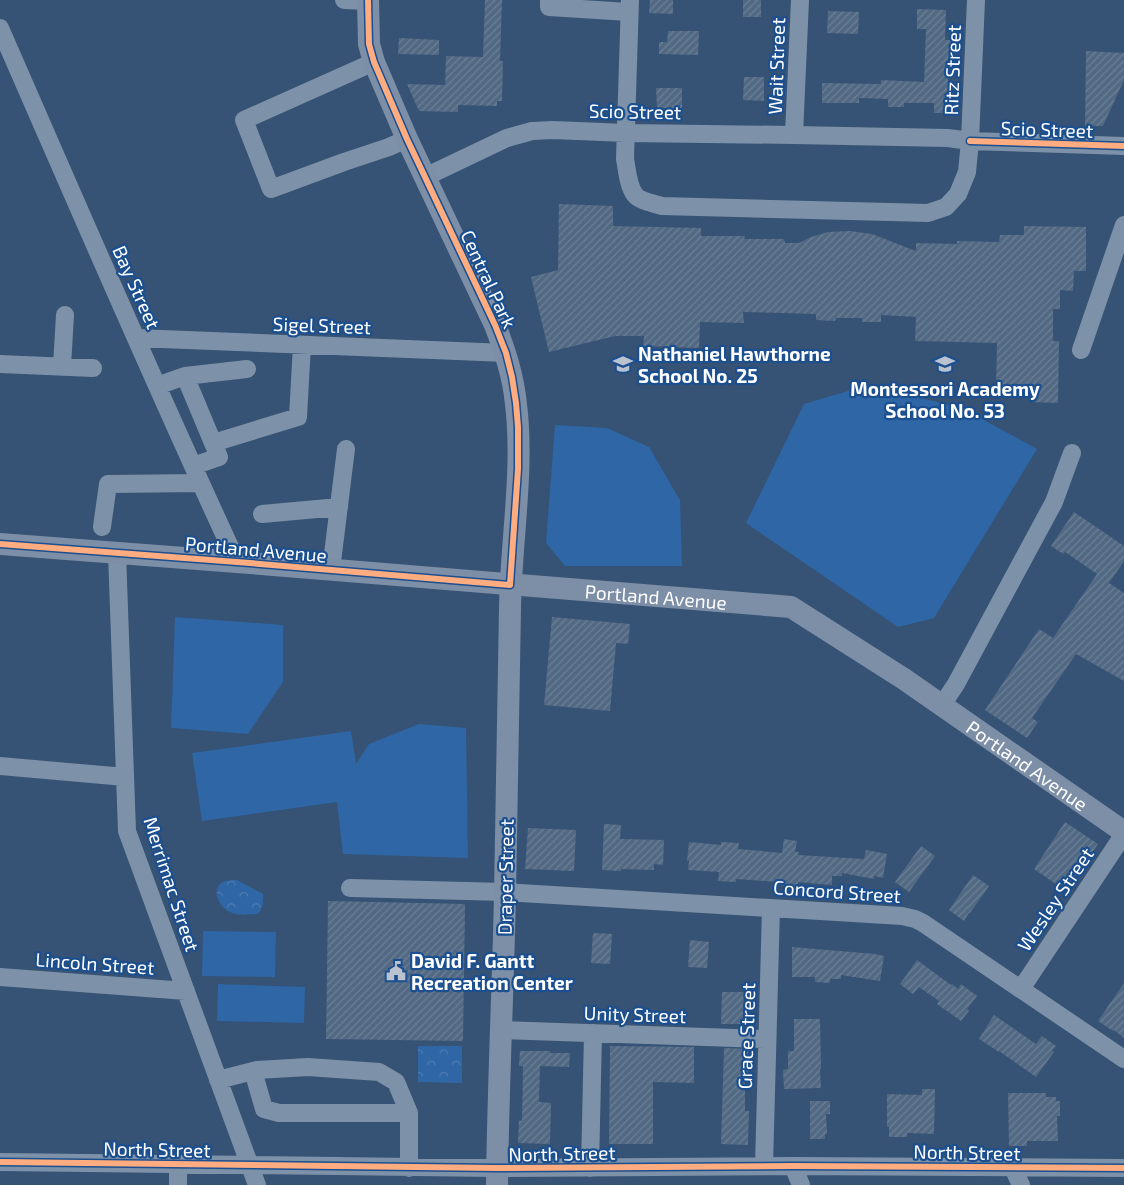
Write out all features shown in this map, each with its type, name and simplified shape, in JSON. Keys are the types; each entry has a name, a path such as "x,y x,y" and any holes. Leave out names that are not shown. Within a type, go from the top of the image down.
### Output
{"main road":[{"name":"Central Park","path":"368,0 369,44 374,62 407,139 506,353 516,403 518,427 518,469 510,585"},
{"name":"Portland Avenue","path":"0,544 616,592 791,608 942,704 1124,833"},
{"name":"Draper Street","path":"497,1177 505,892 510,585"}],"street":[{"path":"344,0 368,0"},
{"path":"549,0 549,7 630,6"},
{"name":"Wait Street","path":"794,135 800,0"},
{"name":"Ritz Street","path":"630,6 625,159 628,179 636,195 645,201 662,206 928,213 946,207 958,194 967,172 976,0"},
{"name":"Bay Street","path":"0,28 200,483 237,562"},
{"path":"374,62 244,120 271,189 407,139"},
{"name":"Scio Street","path":"425,177 507,138 532,131 553,130 626,133 948,138 970,141 1124,146"},
{"path":"1082,350 1124,225"},
{"path":"62,366 65,315"},
{"name":"Sigel Street","path":"136,338 506,353"},
{"path":"213,443 298,417 302,345"},
{"path":"0,364 93,368"},
{"path":"157,386 185,376 247,369"},
{"path":"185,376 219,457 193,466"},
{"path":"331,570 346,449"},
{"path":"942,704 956,684 1054,502 1072,453"},
{"path":"102,527 108,484 200,483"},
{"path":"262,514 339,507"},
{"name":"Merrimac Street","path":"117,553 127,830 257,1185"},
{"path":"0,766 126,777"},
{"name":"Wesley Street","path":"1021,989 1124,833"},
{"name":"Concord Street","path":"350,888 505,892 902,916 924,923 1124,1059"},
{"name":"Grace Street","path":"764,1166 771,908"},
{"name":"Lincoln Street","path":"0,977 186,991"},
{"name":"Unity Street","path":"501,1030 766,1039"},
{"path":"590,1168 593,1034"},
{"path":"218,1080 253,1072 308,1067 379,1072 396,1082 409,1113 409,1168"},
{"path":"253,1072 264,1109 279,1113 409,1113"},
{"name":"North Street","path":"0,1162 409,1168 497,1177 590,1168 764,1166 1124,1168"},
{"path":"178,1165 178,1185"},
{"path":"793,1166 801,1185"},
{"path":"1013,1168 1021,1185"}],"green space":[{"path":"868,385 962,408 1037,449 934,618 898,627 746,523 804,404"},
{"path":"555,425 607,428 649,447 680,500 682,566 565,566 546,543"},
{"path":"175,617 283,625 283,682 248,734 171,728"},
{"path":"419,724 466,728 468,858 343,854 337,802 202,821 192,753 351,731 356,764 369,744"},
{"path":"237,880 263,894 263,904 260,912 257,914 233,913 226,910 220,903 217,895 218,887 224,881"},
{"path":"203,931 276,932 275,977 202,976"},
{"path":"218,984 305,987 304,1023 217,1021"},
{"path":"418,1046 462,1046 462,1083 418,1082"}],"building":[{"path":"485,0 502,0 500,61 503,61 502,101 497,101 497,106 458,105 458,112 419,111 407,84 445,85 446,56 483,57"},
{"path":"650,0 673,0 673,14 649,13"},
{"path":"743,0 761,0 761,17 743,17"},
{"path":"917,9 946,10 945,40 952,40 952,58 948,58 948,113 934,113 934,103 904,103 904,107 888,107 888,99 859,98 859,103 822,103 822,83 881,84 881,80 924,82 926,29 917,29"},
{"path":"828,11 859,12 858,34 827,33"},
{"path":"668,31 699,31 698,55 659,54 659,42 667,42"},
{"path":"399,38 439,40 439,55 398,54"},
{"path":"1086,51 1124,53 1124,80 1103,126 1085,126"},
{"path":"744,77 764,77 764,101 743,100"},
{"path":"656,88 682,88 682,108 657,108"},
{"path":"559,204 613,206 613,226 701,228 701,236 745,236 744,239 784,239 785,243 799,243 828,232 850,231 872,234 916,251 916,243 957,244 957,241 999,242 1000,235 1024,235 1024,226 1086,227 1086,271 1074,271 1073,291 1060,290 1060,309 1053,309 1053,341 1059,341 1058,403 1031,402 1033,388 996,387 997,343 915,341 916,317 881,315 881,322 862,322 862,318 836,318 835,321 816,320 816,314 743,312 744,323 700,322 699,348 643,346 644,336 615,336 549,352 531,277 558,270"},
{"path":"1074,512 1124,546 1124,561 1109,583 1124,593 1124,681 1076,654 1032,718 1038,722 1027,738 985,710 1039,629 1053,638 1097,574 1065,552 1063,554 1051,546"},
{"path":"552,617 630,624 628,644 616,643 610,711 544,705"},
{"path":"1065,822 1098,844 1066,891 1034,869"},
{"path":"604,824 621,825 620,839 664,840 663,865 654,864 654,870 602,870"},
{"path":"528,828 576,830 574,871 525,869"},
{"path":"784,839 797,841 795,852 799,852 798,855 864,859 866,850 887,854 883,878 874,876 874,879 842,873 842,876 832,876 832,885 798,882 797,887 779,885 779,882 736,879 736,882 718,881 719,872 688,870 689,842 721,845 721,842 739,843 738,849 782,853"},
{"path":"921,846 935,856 909,892 895,882"},
{"path":"973,875 989,886 964,921 949,910"},
{"name":"David F. Gantt Recreation Center","path":"328,901 465,904 463,1041 326,1039"},
{"path":"593,933 612,934 610,964 591,963"},
{"path":"690,940 709,942 707,968 688,967"},
{"path":"792,947 884,956 880,981 841,975 841,979 830,979 830,983 815,982 815,977 792,977"},
{"path":"917,960 951,985 958,989 961,984 977,996 961,1021 937,1004 939,1001 919,987 913,994 900,984"},
{"path":"1124,983 1124,1038 1098,1021"},
{"path":"722,992 744,992 743,1024 721,1024"},
{"path":"994,1015 1036,1044 1042,1036 1056,1046 1052,1051 1054,1052 1036,1077 979,1039"},
{"path":"794,1019 820,1019 821,1088 784,1089 783,1070 788,1069 788,1051 794,1051"},
{"path":"610,1046 694,1047 694,1083 653,1082 653,1144 609,1144"},
{"path":"724,1048 748,1049 748,1075 745,1075 745,1111 749,1111 748,1145 721,1144"},
{"path":"520,1051 570,1053 569,1067 540,1066 539,1102 551,1103 550,1144 518,1143 519,1120 522,1121 523,1066 519,1066"},
{"path":"922,1089 935,1089 934,1134 907,1133 907,1137 889,1137 889,1127 887,1127 887,1094 922,1095"},
{"path":"1008,1093 1046,1093 1046,1097 1056,1097 1056,1101 1060,1101 1060,1116 1057,1116 1058,1141 1027,1141 1027,1146 1009,1146"},
{"path":"810,1101 830,1101 830,1114 826,1114 827,1134 825,1134 825,1139 810,1139"}],"cycle path":[{"path":"0,544 510,585 518,469 518,427 512,377 506,353 495,325 407,139 374,62 369,44 368,0"},
{"path":"970,141 1124,146"},
{"path":"0,1162 497,1168 793,1166 1124,1168"}],"place":[{"name":"Nathaniel Hawthorne School No. 25","path":"623,364"},
{"name":"Montessori Academy School No. 53","path":"945,364"},
{"name":"David F. Gantt Recreation Center","path":"396,971"}]}
